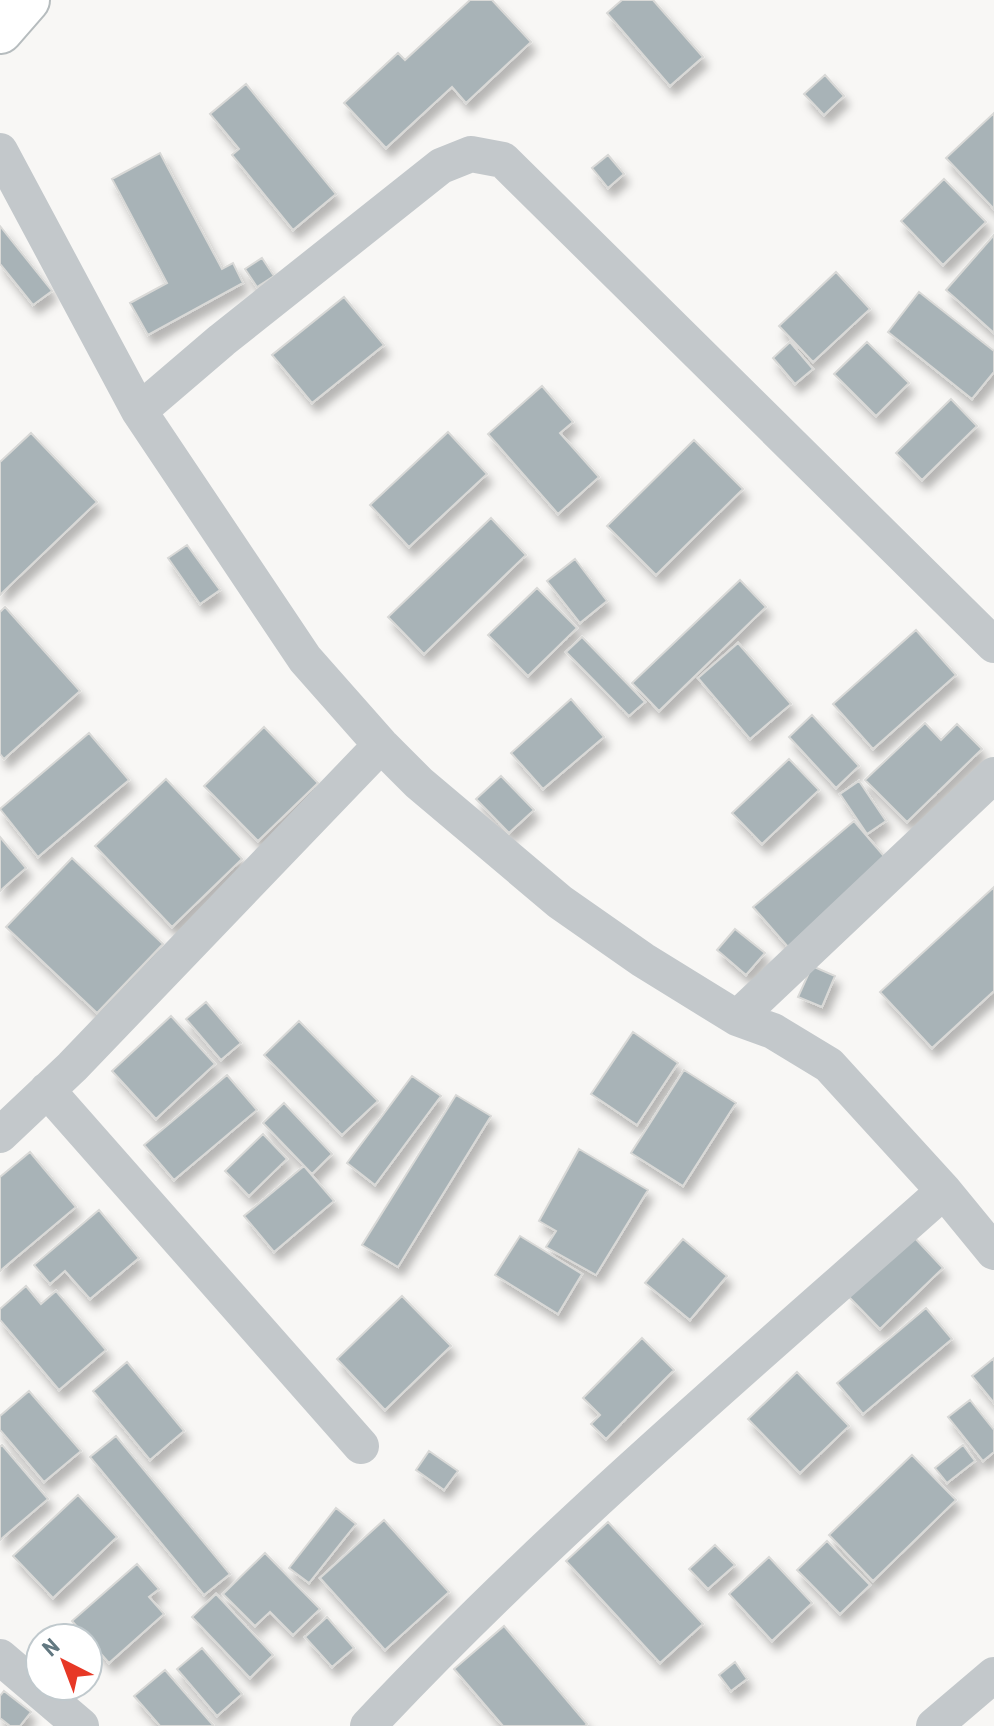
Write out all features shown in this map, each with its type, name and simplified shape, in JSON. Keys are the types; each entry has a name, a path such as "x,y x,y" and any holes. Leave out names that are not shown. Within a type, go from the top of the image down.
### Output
{"main road":[{"path":"0,31 27,0"}],"street":[{"path":"0,151 139,411 305,659 381,745 419,783 560,902 643,960 737,1018 773,1031 829,1065 944,1191 994,1252"},
{"path":"139,411 222,340 441,166 471,154 503,160 994,645"},
{"path":"0,1135 381,745"},
{"path":"737,1018 994,775"},
{"path":"47,1090 361,1446"},
{"path":"368,1726 423,1668 601,1496 944,1191"},
{"path":"3,1666 81,1726"},
{"path":"934,1726 994,1675"}],"building":[{"path":"470,0 492,0 531,42 466,103 452,87 386,148 344,103 398,53 405,60"},
{"path":"622,0 653,0 703,57 670,86 607,13"},
{"path":"825,75 844,96 824,115 804,94"},
{"path":"246,84 336,194 293,230 232,155 239,149 210,114"},
{"path":"994,113 994,209 946,158"},
{"path":"160,153 222,269 233,263 243,283 148,335 130,303 167,283 112,179"},
{"path":"608,155 624,174 608,188 592,168"},
{"path":"944,179 986,222 943,265 901,221"},
{"path":"0,226 52,291 33,305 0,264"},
{"path":"994,235 994,333 946,290"},
{"path":"262,258 274,276 257,287 245,269"},
{"path":"836,272 870,309 813,362 779,326"},
{"path":"919,292 994,351 994,372 972,399 888,332"},
{"path":"344,297 384,345 312,403 272,355"},
{"path":"790,342 813,369 795,384 773,358"},
{"path":"867,342 909,383 876,416 834,374"},
{"path":"542,386 573,422 560,433 599,477 558,514 488,434"},
{"path":"951,399 977,426 922,480 896,453"},
{"path":"448,432 487,474 409,547 370,505"},
{"path":"31,433 97,502 0,595 0,462"},
{"path":"694,440 743,489 656,575 607,526"},
{"path":"491,518 526,555 424,654 388,617"},
{"path":"187,545 220,590 200,604 168,558"},
{"path":"575,559 607,601 580,623 547,581"},
{"path":"740,580 766,607 659,711 632,683"},
{"path":"537,588 577,628 528,676 488,635"},
{"path":"5,607 80,691 4,759 0,754 0,612"},
{"path":"916,630 956,675 873,749 833,704"},
{"path":"582,637 645,702 629,716 566,652"},
{"path":"738,643 791,704 750,739 698,678"},
{"path":"571,699 604,737 543,789 511,753"},
{"path":"812,715 859,766 836,788 789,737"},
{"path":"925,723 941,740 957,724 982,749 907,822 865,780"},
{"path":"264,727 318,783 258,841 204,786"},
{"path":"89,733 129,780 38,857 0,809"},
{"path":"789,759 819,790 762,844 732,813"},
{"path":"501,776 534,810 509,833 476,799"},
{"path":"166,779 242,859 172,927 95,846"},
{"path":"859,781 886,821 867,834 840,794"},
{"path":"854,821 889,862 788,947 753,907"},
{"path":"0,837 26,868 0,891"},
{"path":"72,858 163,944 97,1013 6,927"},
{"path":"994,887 994,991 932,1048 880,992"},
{"path":"735,929 765,953 746,975 717,950"},
{"path":"812,966 835,976 822,1007 798,997"},
{"path":"206,1002 241,1043 221,1060 186,1019"},
{"path":"171,1016 215,1064 156,1119 112,1071"},
{"path":"299,1021 378,1101 342,1135 264,1055"},
{"path":"633,1032 678,1063 637,1125 591,1094"},
{"path":"684,1070 736,1103 683,1186 631,1153"},
{"path":"227,1075 257,1110 174,1180 144,1145"},
{"path":"412,1076 441,1096 375,1185 347,1163"},
{"path":"456,1095 491,1116 398,1267 362,1245"},
{"path":"284,1103 332,1154 312,1174 263,1123"},
{"path":"263,1134 287,1159 249,1196 225,1171"},
{"path":"579,1149 648,1190 596,1275 546,1247 556,1231 539,1221"},
{"path":"30,1152 76,1207 0,1271 0,1177"},
{"path":"304,1166 334,1201 274,1252 244,1216"},
{"path":"99,1210 139,1258 90,1299 65,1271 50,1284 34,1265"},
{"path":"912,1235 943,1268 880,1329 848,1296"},
{"path":"520,1236 582,1274 558,1314 495,1275"},
{"path":"683,1239 727,1276 690,1320 645,1283"},
{"path":"26,1286 41,1304 56,1291 106,1350 59,1390 0,1320 0,1309"},
{"path":"402,1296 451,1346 385,1410 337,1359"},
{"path":"926,1308 952,1339 863,1414 837,1383"},
{"path":"642,1338 674,1370 606,1439 591,1424 600,1415 583,1398"},
{"path":"994,1358 994,1403 972,1376"},
{"path":"127,1362 184,1431 150,1460 93,1391"},
{"path":"797,1372 849,1426 800,1473 748,1419"},
{"path":"29,1391 81,1451 44,1482 0,1430 0,1416"},
{"path":"970,1400 994,1430 994,1452 983,1461 948,1417"},
{"path":"116,1436 230,1574 204,1595 90,1457"},
{"path":"2,1445 48,1499 0,1540 0,1447"},
{"path":"963,1445 975,1461 947,1483 935,1468"},
{"path":"429,1451 458,1471 444,1490 416,1470"},
{"path":"912,1455 956,1500 873,1581 829,1535"},
{"path":"78,1495 117,1537 53,1598 13,1556"},
{"path":"336,1508 356,1524 309,1583 289,1568"},
{"path":"384,1520 449,1592 385,1650 320,1578"},
{"path":"608,1522 703,1624 660,1663 566,1561"},
{"path":"827,1541 870,1585 840,1614 797,1570"},
{"path":"715,1545 735,1565 708,1589 689,1569"},
{"path":"265,1553 320,1609 293,1635 270,1612 255,1626 223,1594"},
{"path":"769,1557 812,1603 772,1641 729,1594"},
{"path":"137,1564 159,1589 149,1597 164,1614 109,1663 104,1657 104,1622 72,1621"},
{"path":"216,1594 273,1655 250,1678 192,1617"},
{"path":"327,1617 354,1648 332,1667 305,1637"},
{"path":"504,1626 587,1724 585,1726 503,1726 454,1669"},
{"path":"202,1648 242,1694 217,1716 177,1669"},
{"path":"735,1662 747,1679 731,1691 719,1675"},
{"path":"165,1670 212,1726 160,1726 134,1696"},
{"path":"4,1691 31,1712 20,1726 10,1726 0,1718 0,1696"}]}
